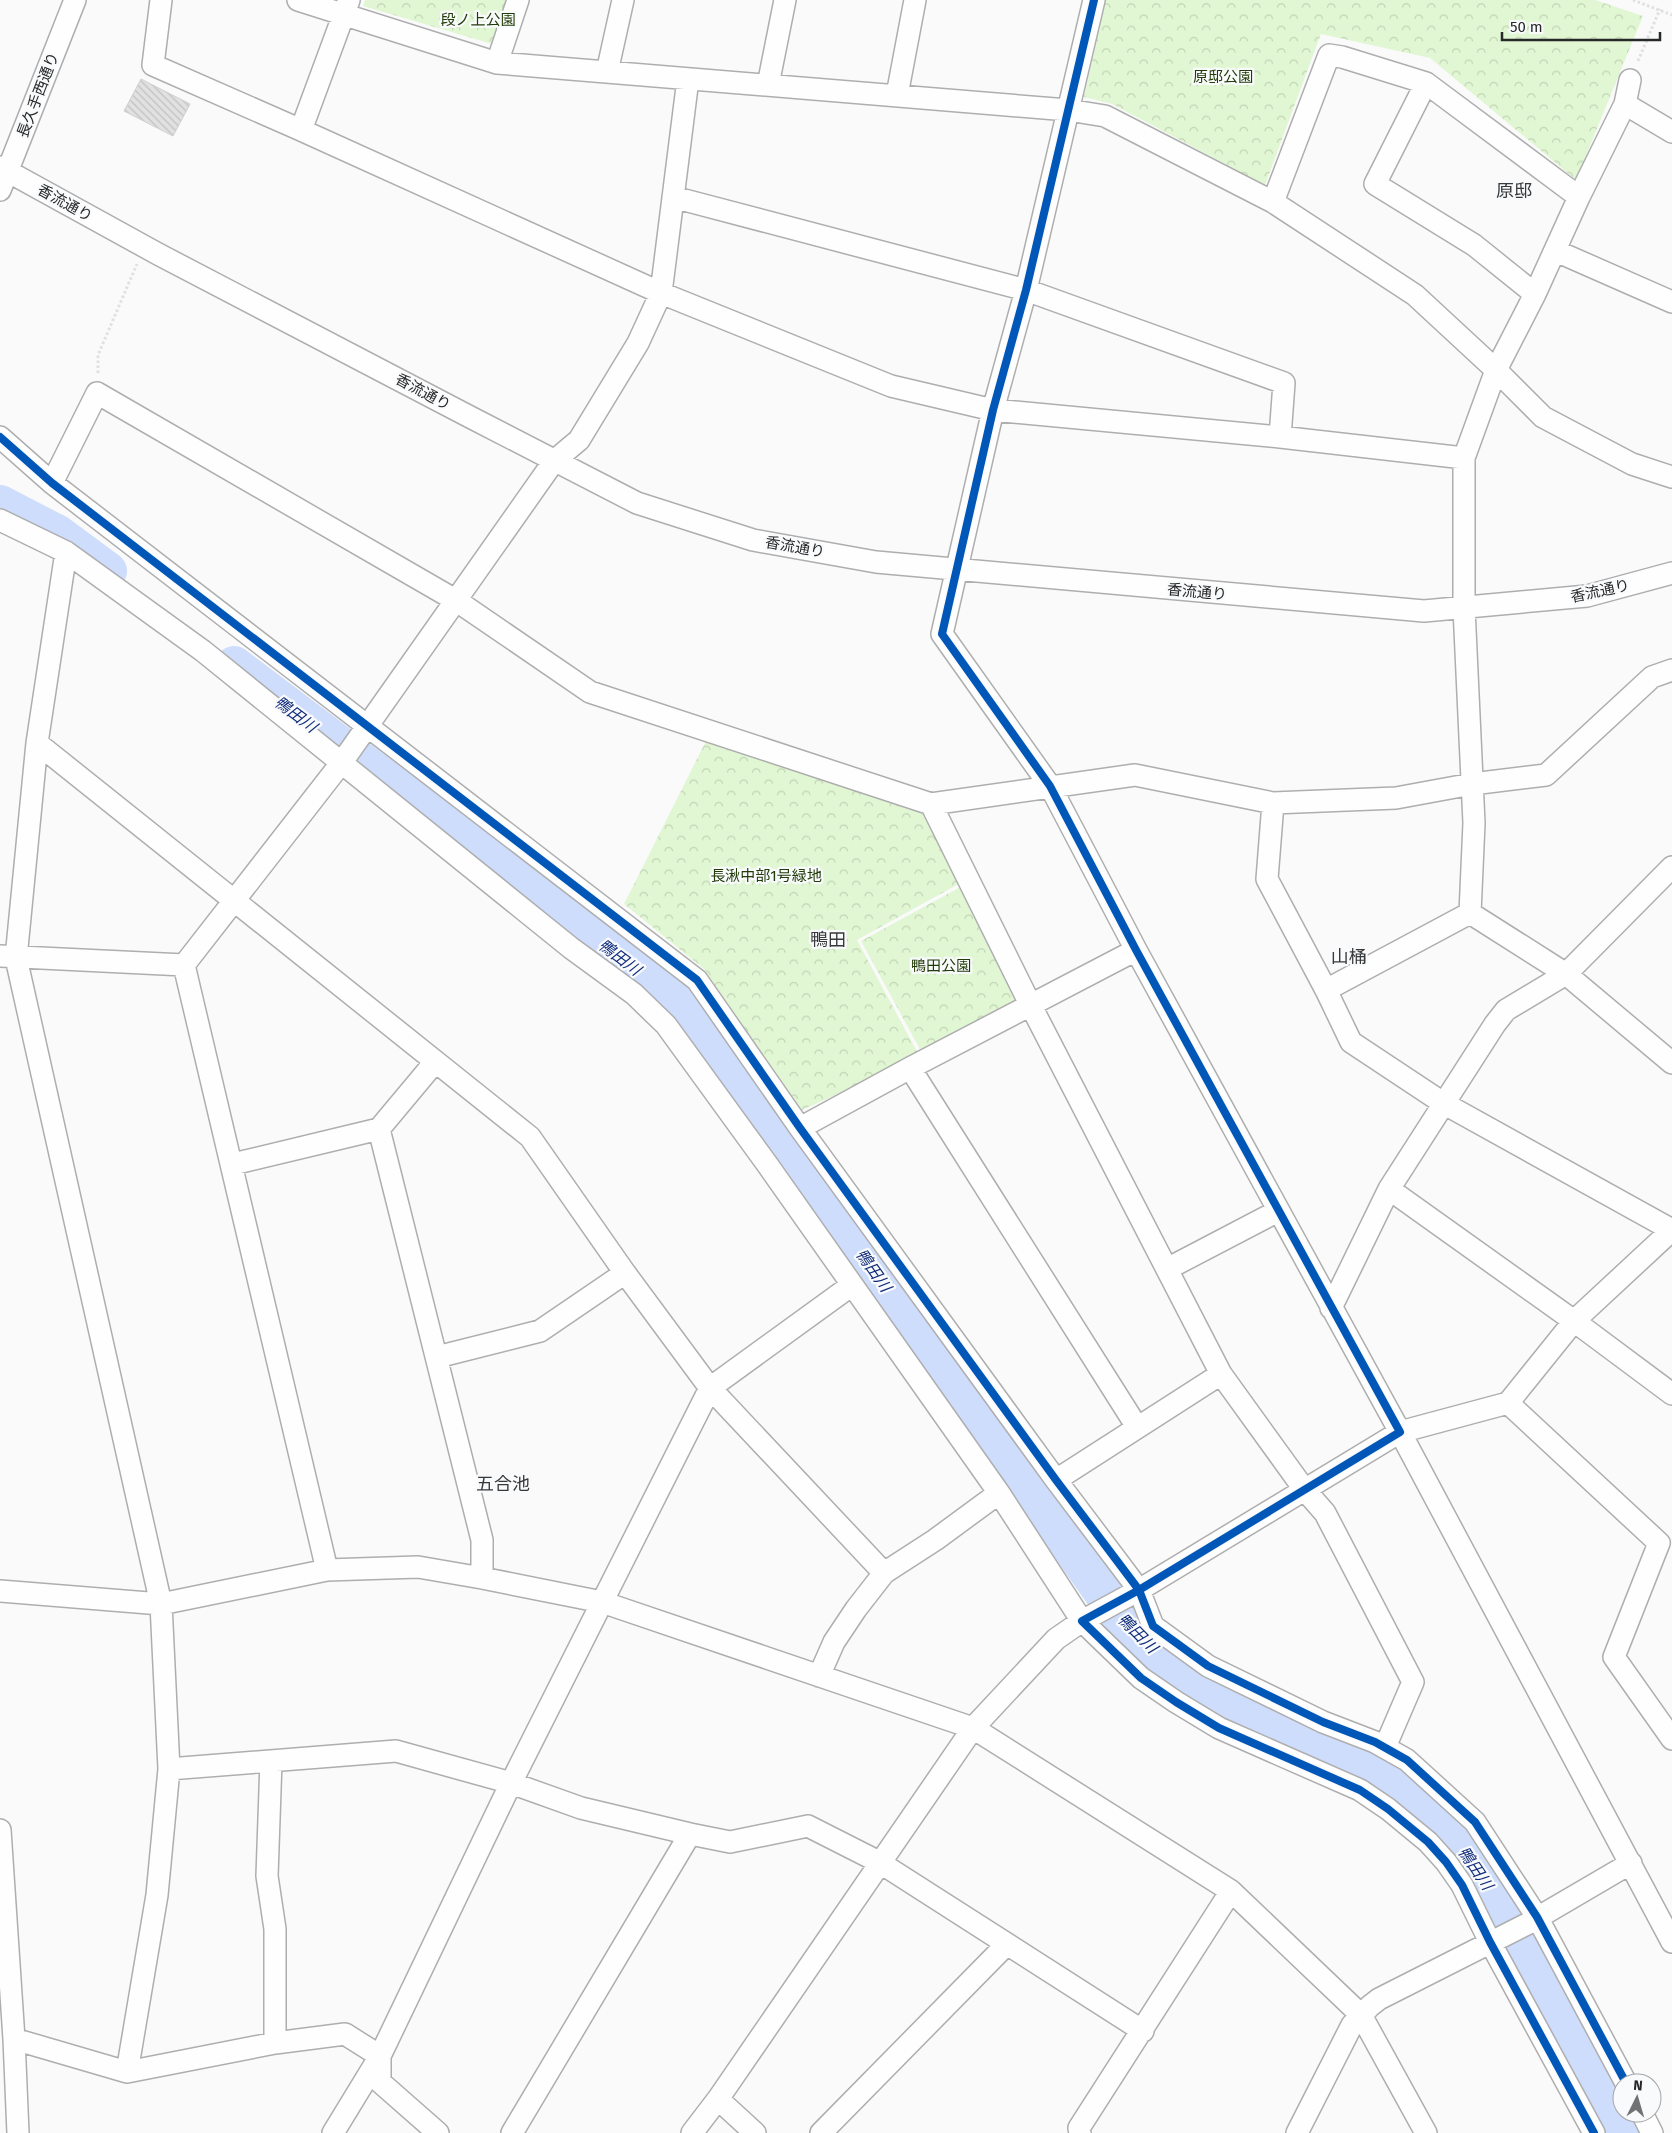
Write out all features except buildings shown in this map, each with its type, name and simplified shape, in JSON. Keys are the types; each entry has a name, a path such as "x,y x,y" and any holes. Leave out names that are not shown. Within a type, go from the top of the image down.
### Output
{"street":[{"name":"長久手西通り","path":"3,176 75,0"},
{"path":"161,0 154,65 661,293 891,386 994,410 1280,437 1464,458"},
{"path":"298,0 346,7 497,63 897,95 1068,110 1105,116 1273,202 1414,295 1496,370 1543,417 1632,464 1672,477"},
{"path":"497,63 518,0"},
{"path":"607,72 623,0"},
{"path":"768,85 785,0"},
{"path":"897,95 916,0"},
{"path":"1094,0 1026,290 994,410 942,634 1050,786 1136,950 1400,1432 1672,1942"},
{"path":"301,130 346,7"},
{"path":"1273,202 1329,55 1342,57 1426,83 1579,196"},
{"path":"184,965 342,762 554,461 579,440 638,343 661,293 688,79"},
{"path":"1470,913 1474,823 1464,608 1464,458 1496,370 1556,251 1579,196 1625,104 1630,80"},
{"path":"1426,83 1375,184 1474,245 1535,294"},
{"path":"1625,104 1672,132"},
{"name":"香流通り","path":"3,176 158,254 638,503 753,540 876,562 956,571 1424,611 1587,596 1672,573"},
{"path":"673,197 1026,290 1284,382 1280,437"},
{"path":"1556,251 1672,302"},
{"path":"52,483 97,393 457,601 590,692 932,804 1135,775 1273,803 1396,798 1472,784 1546,775 1652,677 1672,670"},
{"path":"0,437 52,483 697,980 800,1128 1056,1480 1139,1590 1154,1626 1208,1666 1323,1722 1384,1747 1407,1760 1475,1822 1620,2073"},
{"path":"0,520 66,552 204,651 563,942 634,994 666,1024 999,1494 1082,1621 1141,1678 1176,1702 1219,1728 1360,1790 1388,1809 1428,1842 1446,1862 1462,1885 1494,1941 1594,2133"},
{"path":"66,552 37,743 8,957 161,1604 169,1769 157,1895 127,2072"},
{"path":"37,743 530,1137 625,1273 710,1388 884,1573"},
{"path":"692,2133 718,2099 879,1862 973,1728 1056,1639 1082,1621 1139,1590 1400,1432 1508,1403 1574,1321 1672,1230 1443,1103 1351,1042 1326,990 1267,879 1273,803"},
{"path":"932,804 1030,1004 1221,1374 1304,1489 1325,1513 1413,1682 1384,1747"},
{"path":"1331,1308 1389,1189 1495,1024 1506,1010 1566,974 1672,867"},
{"path":"1470,913 1566,974 1672,1063"},
{"path":"1326,990 1470,913"},
{"path":"800,1128 1030,1004 1136,950"},
{"path":"8,957 184,965"},
{"path":"184,965 233,1164 327,1570"},
{"path":"233,1164 380,1129 435,1062"},
{"path":"910,1068 1137,1426"},
{"path":"380,1129 482,1540 482,1578"},
{"path":"1389,1189 1574,1321 1672,1394"},
{"path":"1167,1269 1278,1211"},
{"path":"437,1357 540,1331 625,1273"},
{"path":"333,2133 380,2056 511,1782 710,1388 852,1285"},
{"path":"1056,1480 1137,1426 1221,1374"},
{"path":"1508,1403 1659,1544 1614,1657 1670,1734"},
{"path":"819,1676 834,1642 856,1609 884,1573 935,1540 999,1494"},
{"path":"0,1591 161,1604 327,1570 418,1567 602,1602 973,1728 1231,1891 1360,2015 1426,2133"},
{"path":"169,1769 396,1751 511,1782 581,1808 730,1842 808,1826 879,1862 1143,2031"},
{"path":"271,1761 266,1876 275,1929 275,2043"},
{"path":"0,1830 14,2039 18,2133"},
{"path":"512,2133 690,1834"},
{"path":"1297,2133 1348,2033 1360,2015 1378,1999 1532,1921 1631,1863"},
{"path":"1080,2133 1078,2128 1143,2031 1231,1891"},
{"path":"832,2130 1007,1944"},
{"path":"14,2039 127,2072 275,2043 345,2034 380,2056"},
{"path":"380,2056 380,2082 438,2133"},
{"path":"718,2099 756,2133"}],"path":[{"path":"1633,0 1672,15"},
{"path":"1630,80 1660,9"},
{"path":"97,393 98,355 138,261 158,254"}],"green space":[{"name":"段ノ上公園","path":"365,0 508,0 492,44 363,6"},
{"name":"原邸公園","path":"1106,0 1595,0 1643,16 1576,180 1430,58 1321,34 1265,185 1112,104 1084,97"},
{"name":"長湫中部1号緑地","path":"706,741 930,809 964,881 857,940 920,1057 802,1110 704,969 624,904"},
{"name":"鴨田公園","path":"966,884 1022,1001 923,1055 861,941"}],"waterway":[{"name":"鴨田川","path":"0,504 58,534 108,571"},
{"name":"鴨田川","path":"234,665 641,971 676,1000 737,1077 1125,1624 1183,1676 1274,1728 1396,1782 1425,1801 1448,1826 1504,1909 1625,2133"}],"cycle path":[{"path":"1094,0 1026,290 993,410 942,634 1050,786 1136,950 1400,1432 1139,1590 1082,1621 1141,1678 1176,1702 1219,1728 1360,1790 1388,1809 1428,1842 1446,1862 1462,1885 1490,1942 1594,2133"},
{"path":"0,437 52,483 697,980 800,1128 1056,1480 1139,1590 1153,1626 1208,1666 1323,1722 1375,1742 1407,1760 1475,1822 1537,1917 1621,2073"}],"district":[{"name":"原邸","path":"1514,191"},
{"name":"鴨田","path":"828,940"},
{"name":"山桶","path":"1349,957"},
{"name":"五合池","path":"503,1484"}]}
